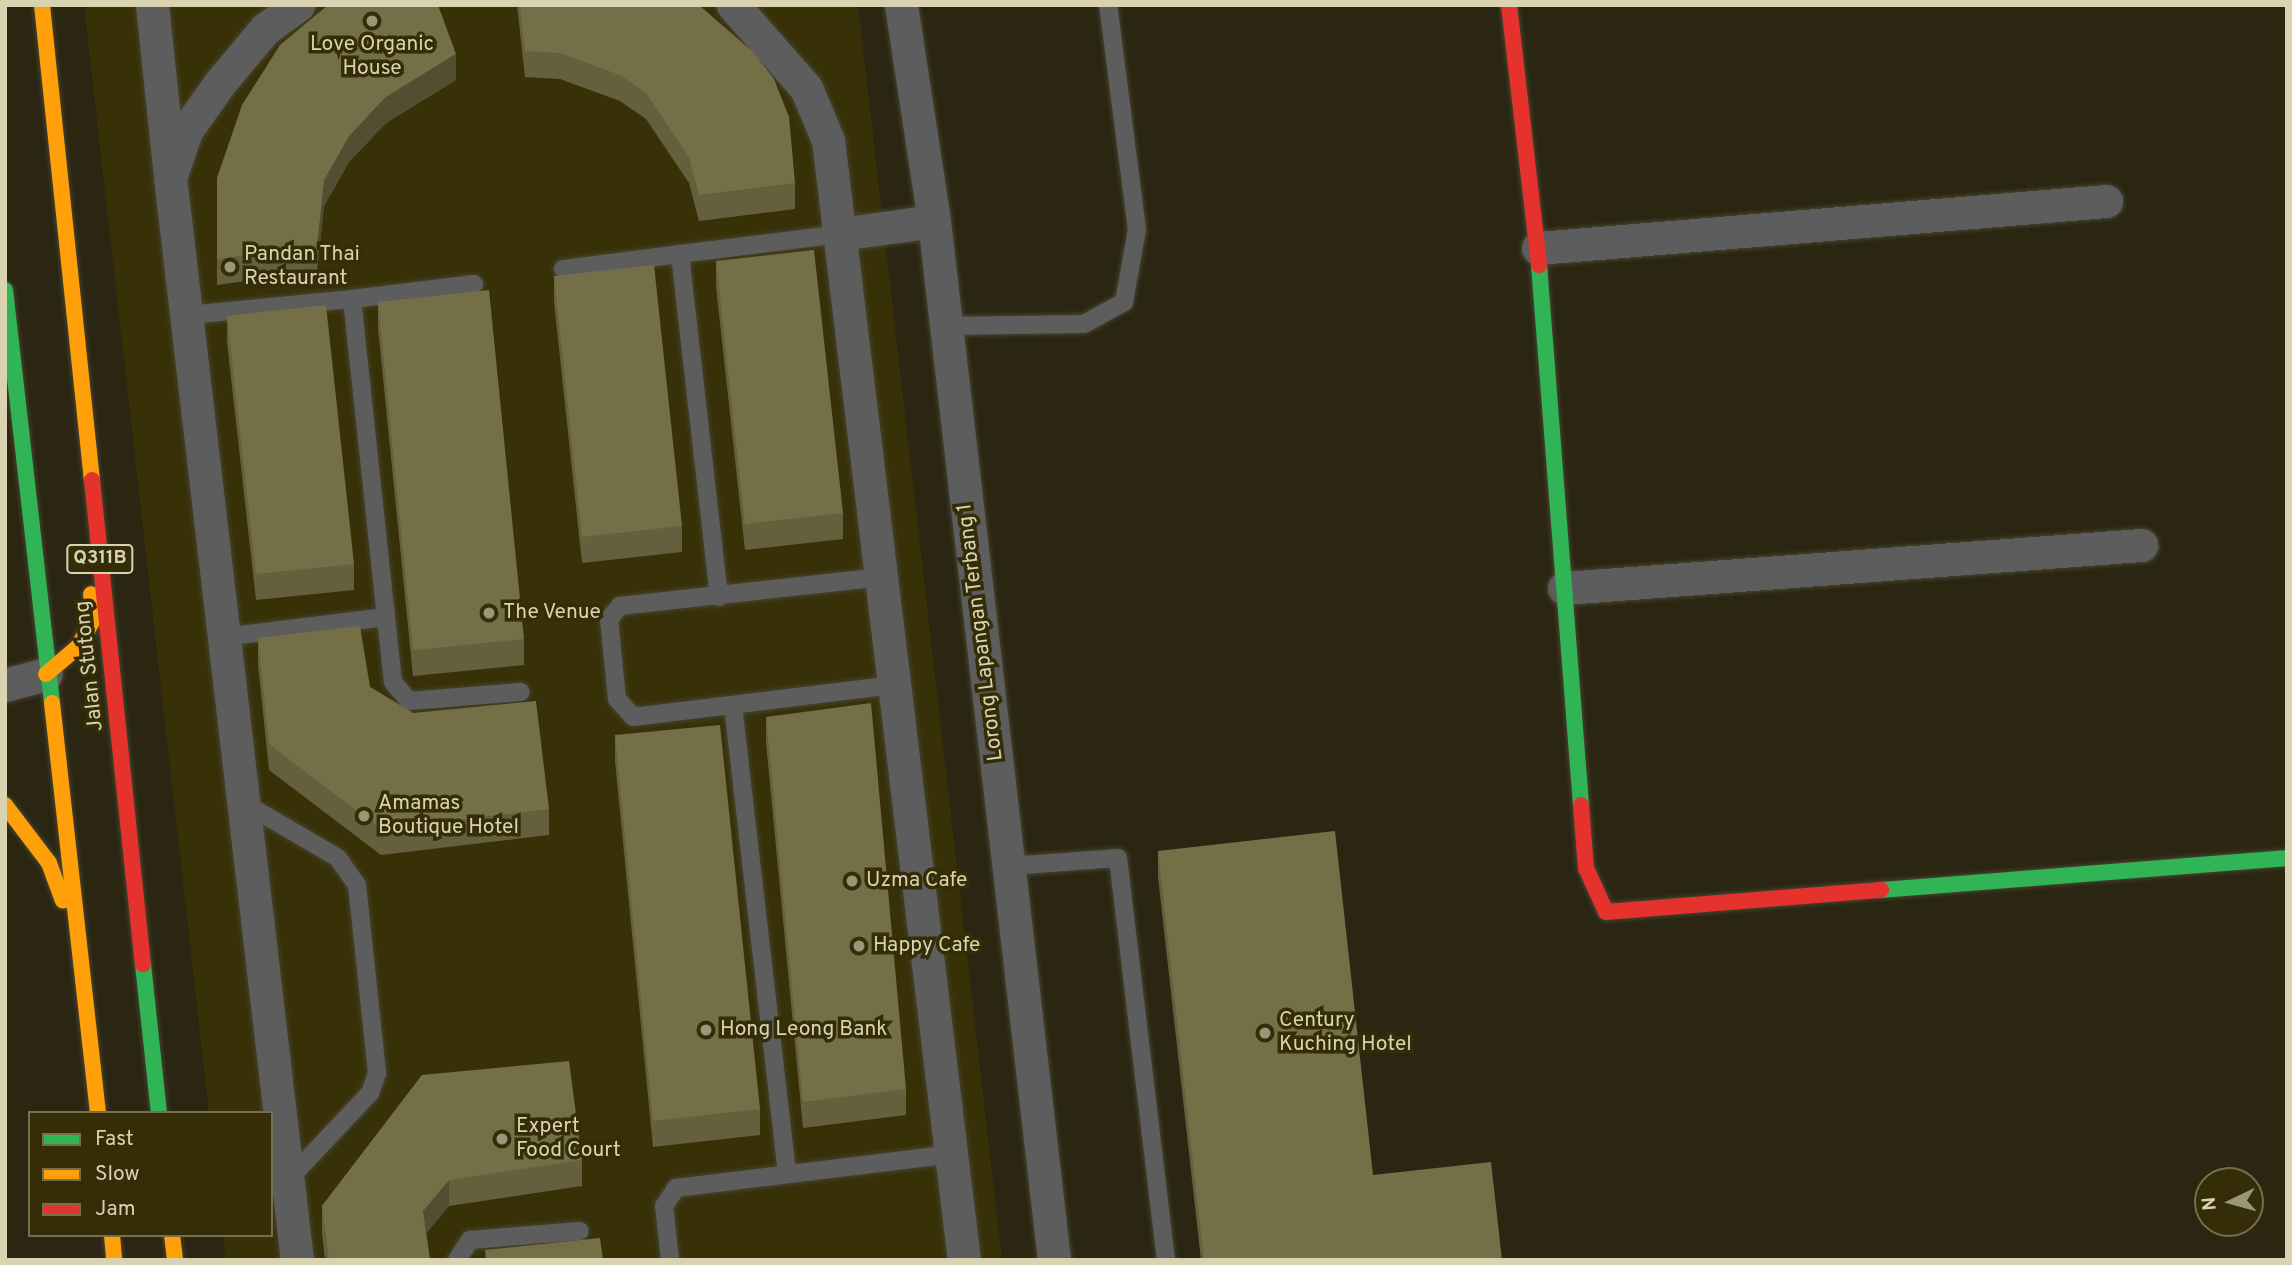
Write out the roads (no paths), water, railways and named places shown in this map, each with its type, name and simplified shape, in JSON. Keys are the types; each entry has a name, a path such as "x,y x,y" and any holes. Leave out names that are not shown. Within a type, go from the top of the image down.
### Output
{"main road":[{"name":"Jalan Stutong","path":"42,5 159,1111"},
{"path":"1510,5 1538,248 1586,868 1606,912 2287,858"},
{"path":"46,674 78,647 94,618 56,323 52,260 60,190"},
{"name":"Jalan Stutong","path":"5,290 15,358 46,674 98,1111"},
{"path":"5,458 15,358"},
{"path":"5,805 49,863 80,945"},
{"path":"112,1237 114,1260"},
{"path":"172,1237 175,1260"}],"street":[{"path":"152,5 170,178 298,1260"},
{"path":"170,178 186,131 219,84 265,29 298,5"},
{"path":"733,5 806,88 828,140 964,1260"},
{"name":"Lorong Lapangan Terbang 1","path":"901,5 934,221 1054,1260"},
{"path":"1538,248 2106,201"},
{"path":"841,234 934,221"},
{"path":"1564,587 2141,545"},
{"path":"5,685 46,674"}],"lane":[{"path":"946,326 1084,324 1124,302 1137,230 1108,5"},
{"path":"564,270 841,234"},
{"path":"680,254 719,597"},
{"path":"188,315 474,284"},
{"path":"352,299 393,682 409,701 521,692"},
{"path":"882,576 611,612 617,699 633,717 895,685"},
{"path":"225,637 386,617"},
{"path":"733,706 787,1173"},
{"path":"244,803 338,858 357,885 377,1073 365,1100 288,1180"},
{"path":"1009,866 1118,858 1166,1260"},
{"path":"670,1260 664,1206 676,1188 952,1154"},
{"path":"457,1260 470,1240 580,1231"}],"place":[{"name":"Love Organic House","path":"372,21"},
{"name":"Pandan Thai Restaurant","path":"230,267"},
{"name":"The Venue","path":"489,613"},
{"name":"Amamas Boutique Hotel","path":"364,816"},
{"name":"Uzma Cafe","path":"852,881"},
{"name":"Happy Cafe","path":"859,946"},
{"name":"Hong Leong Bank","path":"706,1030"},
{"name":"Century Kuching Hotel","path":"1265,1033"},
{"name":"Expert Food Court","path":"502,1139"}]}
